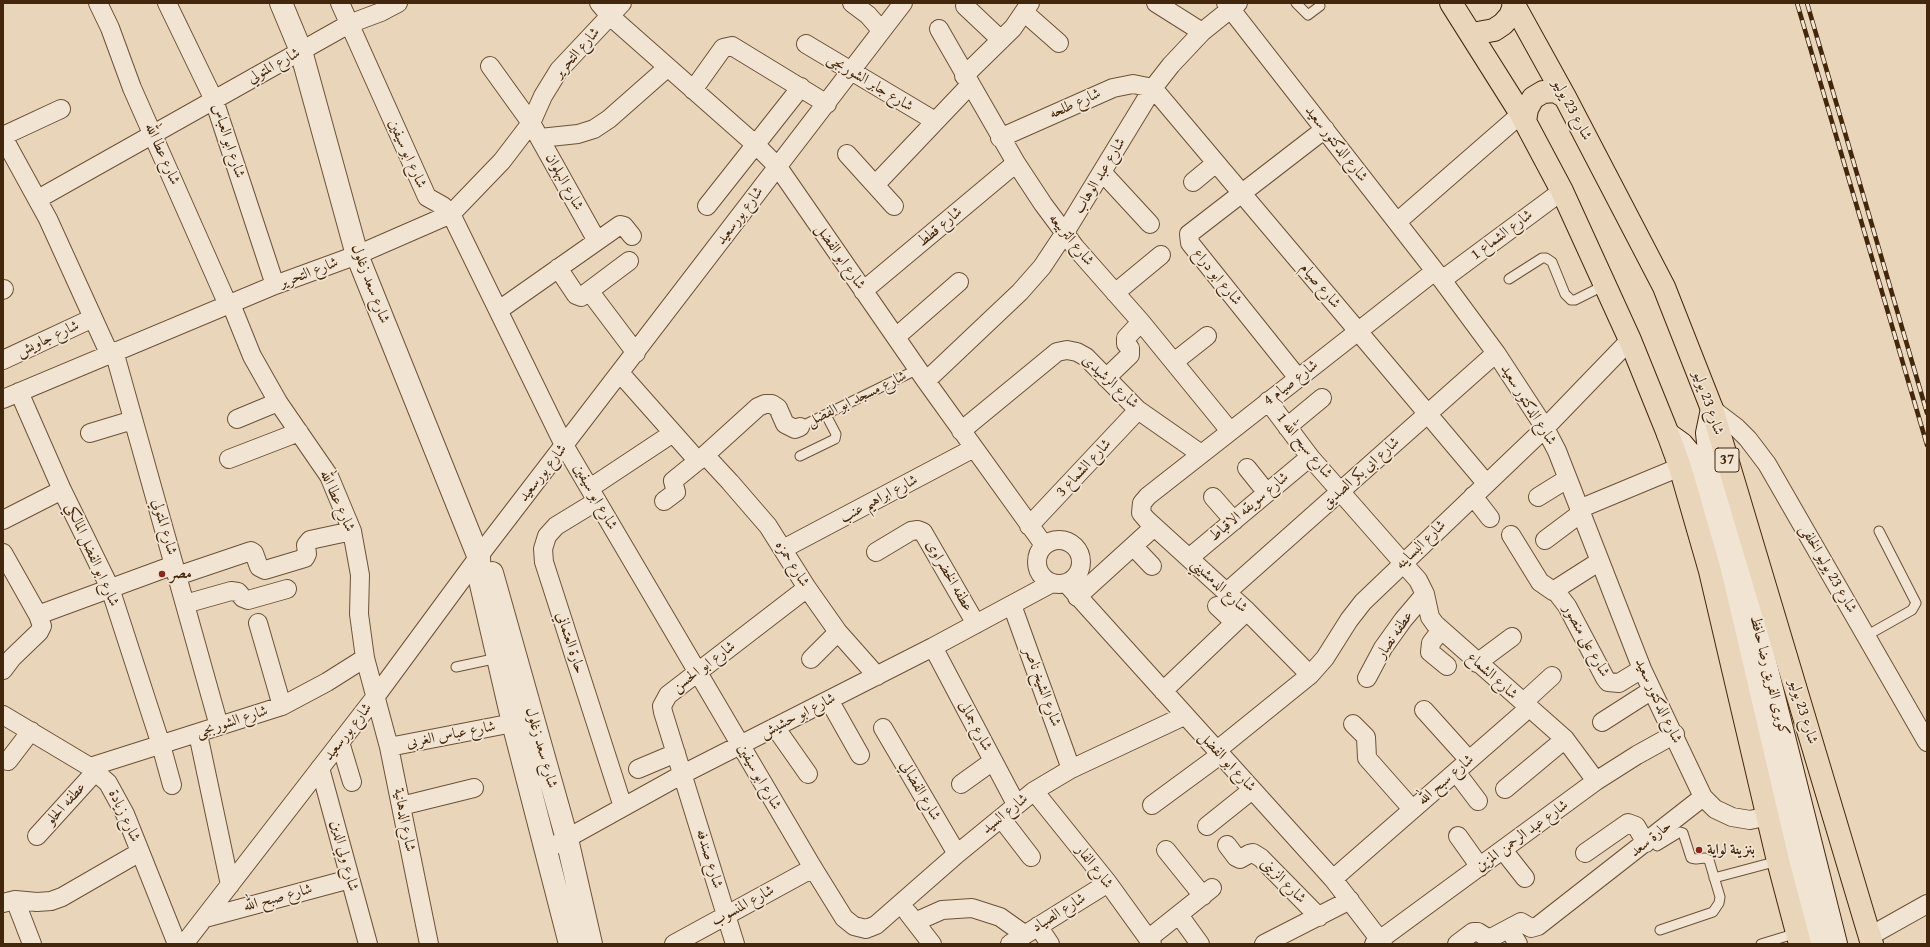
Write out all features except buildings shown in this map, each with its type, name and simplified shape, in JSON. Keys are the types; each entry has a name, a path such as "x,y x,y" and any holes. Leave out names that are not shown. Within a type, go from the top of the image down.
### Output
{"main road":[{"path":"1451,3 1472,34 1523,118 1562,191 1630,340 1668,434 1680,467 1710,571 1769,816 1778,861 1799,939"},
{"path":"1472,34 1494,30 1503,24 1510,16 1513,4"},
{"name":"شارع 23 يوليو","path":"1513,4 1566,97 1664,287 1712,409 1871,940"},
{"path":"1523,118 1533,98 1543,92 1555,91 1566,97"}],"street":[{"name":"شارع عطا الله","path":"98,3 110,28 132,88 252,356 278,402 329,476 352,531 360,575 359,614 365,658 376,696"},
{"name":"شارع ابو العباس","path":"167,3 214,100 275,285"},
{"name":"شارع سعد زغلول","path":"281,3 301,51 357,255 479,558 480,580 513,723 570,944"},
{"name":"شارع ابو سيفين","path":"340,3 427,197 448,209 451,214 564,445 813,868 844,918"},
{"name":"شارع المتولي","path":"38,199 349,24 381,12 398,3"},
{"name":"شارع التحرير","path":"7,396 275,285 357,255 451,214 502,161 531,123 543,96 559,70 605,9 622,3"},
{"path":"852,3 870,9 881,30"},
{"name":"شارع بورسعيد","path":"184,944 376,696 564,445 903,3"},
{"path":"1156,3 1202,32"},
{"name":"شارع عبد الوهاب","path":"922,375 1020,292 1042,267 1064,234 1153,88 1171,65 1202,32 1232,5"},
{"name":"شارع الدكتور سعيد","path":"1232,5 1496,353 1545,428 1557,451 1642,669 1674,734 1695,783 1704,797 1715,809 1732,817 1750,820 1769,816"},
{"path":"965,6 1001,40"},
{"path":"875,185 935,121 1027,8 1059,43"},
{"name":"شارع ابو الفضل","path":"605,9 756,145 778,167 961,431 1044,545"},
{"name":"شارع التربيعه","path":"938,29 1000,138 1064,234 1141,322 1230,431"},
{"name":"شارع جابر الشوربجى","path":"806,44 935,121"},
{"path":"694,90 723,48 735,46 827,104"},
{"name":"شارع البهلوان","path":"490,66 531,123 597,241"},
{"path":"540,138 578,134 594,129 609,119 668,67"},
{"name":"شارع طلحه","path":"1000,138 1113,88 1133,84 1153,88"},
{"path":"707,206 801,88"},
{"name":"شارع صيام","path":"1153,88 1486,483"},
{"path":"3,136 61,109"},
{"path":"1397,222 1523,118"},
{"name":"شارع ابو دراع","path":"1298,378 1188,239 1188,234 1325,129"},
{"name":"شارع المتولي","path":"3,136 38,199 93,318 112,352 176,570 219,726"},
{"path":"847,154 894,206"},
{"name":"شارع قطط","path":"863,291 1016,163"},
{"path":"1193,182 1216,163"},
{"path":"1102,172 1150,224"},
{"name":"شارع الشماع 1","path":"1439,276 1562,191"},
{"path":"499,310 621,225 624,226 632,236"},
{"path":"1115,293 1161,255"},
{"path":"558,268 577,296 583,297 629,261"},
{"name":"شارع صيام 4","path":"1148,496 1358,331 1439,276"},
{"path":"896,337 959,282"},
{"path":"590,292 636,353"},
{"name":"شارع جاويش","path":"3,360 93,318"},
{"path":"1106,378 1130,355 1130,348 1126,344 1126,338 1141,322"},
{"path":"1174,362 1207,336"},
{"name":"شارع البساينه","path":"1152,805 1218,753 1310,675 1325,658 1363,602 1403,562 1545,428 1630,340"},
{"name":"شارع الرشيدى","path":"961,431 1057,352 1067,350 1077,352 1086,358 1138,410 1201,454"},
{"name":"شارع ابى بكر الصديق","path":"1222,599 1340,491 1496,353"},
{"name":"شارع حمزه","path":"620,373 673,434 701,458 751,506 783,549 807,588 838,632 877,676"},
{"name":"شارع ابو الفضل المالكي","path":"7,396 62,490 110,588 161,745 172,785"},
{"path":"1288,427 1322,398"},
{"name":"شارع سبح الله 1","path":"1268,401 1310,457 1403,562"},
{"path":"237,419 278,402"},
{"name":"شارع مسجد ابو الفضل","path":"664,501 676,492 673,481 758,407 765,404 772,404 778,408 785,424 790,428 800,427"},
{"name":"شارع 23 يوليو الخلفى","path":"1712,409 1737,428 1768,464 1927,742"},
{"name":"كوبرى الفريق رضا حافظ","path":"1712,409 1707,434 1710,460 1738,554 1753,649 1819,944"},
{"name":"شارع الشماع 3","path":"1030,526 1138,410"},
{"path":"90,433 133,420"},
{"path":"229,459 299,432"},
{"name":"حارة العتماني","path":"623,807 544,562 543,549 547,536 556,526 673,434"},
{"name":"كوبرى الفريق رضا حافظ","path":"1668,434 1682,444 1689,453 1700,473 1715,541 1753,649 1836,944"},
{"name":"شارع ابراهيم عنب","path":"783,549 974,448"},
{"name":"شارع سويقه الاقباط","path":"1188,558 1310,457"},
{"path":"1545,540 1580,511 1680,467"},
{"path":"1247,468 1266,493"},
{"path":"1538,497 1567,479"},
{"path":"3,520 62,490"},
{"name":"شارع الدمشيني","path":"1148,496 1142,503 1141,513 1188,558 1222,599 1240,617 1310,675"},
{"path":"1473,496 1490,518"},
{"path":"1214,497 1234,521"},
{"path":"1065,588 1133,546 1154,527"},
{"name":"عطفه الخضراوى","path":"876,552 912,532 918,530 923,532 976,624"},
{"path":"38,615 110,588 251,551 254,553 259,567 265,570 305,558 307,554 306,545 310,540 352,531"},
{"name":"شارع على منصور","path":"1511,535 1540,582 1557,593 1565,603 1608,682 1619,683 1642,669"},
{"path":"1057,539 1071,543 1080,554 1082,561 1077,575 1065,588 1041,576 1036,563 1039,550 1044,545 1057,539"},
{"path":"1133,546 1152,566"},
{"path":"3,553 42,622 41,629 3,670"},
{"name":"شارع سعد زغلول","path":"479,558 490,567 567,839 591,944"},
{"name":"شارع على منصور","path":"1552,591 1600,561"},
{"name":"شارع الشماع","path":"1403,562 1418,580 1425,594 1430,617 1441,630 1565,739 1596,781"},
{"name":"شارع ابو الحسن","path":"683,774 662,706 668,695 807,588"},
{"name":"شارع ابو الفضل","path":"1065,588 1163,691 1333,879 1350,900 1379,943"},
{"name":"شارع ابو حشيش","path":"546,850 683,774 933,648 1012,605 1065,588"},
{"path":"185,604 231,591 238,592 243,598 248,600 287,590"},
{"name":"عطفه نصار","path":"1368,678 1383,648 1403,620 1425,594"},
{"name":"شارع الشيخ ناصر","path":"1012,605 1071,769"},
{"path":"1163,691 1240,617"},
{"path":"258,623 282,706"},
{"path":"1441,630 1431,643 1430,652 1447,666"},
{"path":"811,659 838,632"},
{"path":"1477,663 1512,637"},
{"name":"شارع جمالى","path":"933,648 1016,804"},
{"name":"شارع الشوربجى","path":"93,769 161,745 282,706 327,682 365,658"},
{"name":"شارع سبح الله","path":"1333,879 1522,714 1527,707 1528,698 1552,676"},
{"path":"1602,722 1652,690"},
{"name":"شارع الدهانية","path":"376,696 389,747 429,944"},
{"path":"829,700 860,755"},
{"path":"1424,710 1462,766 1478,801"},
{"name":"شارع زيادة","path":"3,715 93,769 108,783 117,798 177,944"},
{"name":"شارع السيد","path":"844,918 854,926 866,929 876,925 1016,804 1071,769 1184,716"},
{"name":"شارع عباس الغربى","path":"389,747 513,723"},
{"path":"1353,724 1366,737 1367,758 1412,809"},
{"path":"775,727 808,774"},
{"name":"شارع الفضالي","path":"883,728 957,854"},
{"path":"8,762 31,731"},
{"path":"198,734 230,885"},
{"name":"شارع عبد الرحمن المزين","path":"1379,943 1596,781 1674,734"},
{"path":"1504,789 1565,739"},
{"path":"340,742 352,782"},
{"path":"638,769 676,753"},
{"path":"961,784 993,762"},
{"name":"شارع ولي الدين","path":"320,768 368,944"},
{"name":"عطفه الحلو","path":"37,836 93,769"},
{"name":"شارع صندفه","path":"683,774 735,944"},
{"path":"401,806 474,788"},
{"path":"1207,826 1252,790"},
{"name":"شارع الفار","path":"1034,792 1108,883 1150,941"},
{"name":"حارة سعد","path":"1509,929 1521,922 1531,928 1538,926 1598,881 1651,845 1704,797"},
{"path":"1001,818 1031,857"},
{"path":"1585,853 1628,823 1636,826 1651,845"},
{"path":"1458,836 1480,867"},
{"name":"شارع الزينى","path":"1227,845 1236,857 1240,859 1253,853 1260,858 1319,917"},
{"path":"1150,941 1208,892 1166,850"},
{"path":"1503,850 1524,878"},
{"path":"9,901 51,901 62,897 140,852"},
{"name":"شارع المنسوب","path":"674,944 813,868"},
{"name":"شارع صبح الله","path":"205,918 350,879"},
{"name":"شارع الصياد","path":"1024,935 1108,883"},
{"path":"1264,944 1350,900"},
{"path":"9,901 32,944"},
{"path":"901,903 932,944"},
{"path":"1871,940 1927,904"},
{"path":"915,922 942,910 972,908 1000,917 1024,935 1050,944"},
{"path":"1179,915 1200,944"},
{"path":"1457,944 1473,932 1478,932 1489,939 1509,929 1518,944"}],"lane":[{"path":"1296,3 1308,15 1320,6"},
{"path":"1509,279 1542,258 1546,258 1552,262 1565,294 1571,300 1575,300 1605,285"},
{"name":"شارع مسجد ابو الفضل","path":"800,427 826,414 922,375"},
{"path":"800,456 836,439 836,434 826,414"},
{"path":"1866,636 1912,610 1916,603 1879,531"},
{"path":"456,667 498,658"},
{"path":"1651,845 1680,832 1683,833 1690,856 1696,859 1708,859 1720,897 1714,912 1660,930"},
{"path":"1714,878 1778,861"},
{"path":"1762,944 1799,939"}],"railway":[{"path":"1797,3 1927,445"},
{"path":"1807,3 1927,413"}],"place":[{"name":"مصر","path":"162,574"},
{"name":"بنزينة لواية","path":"1699,850"}]}
